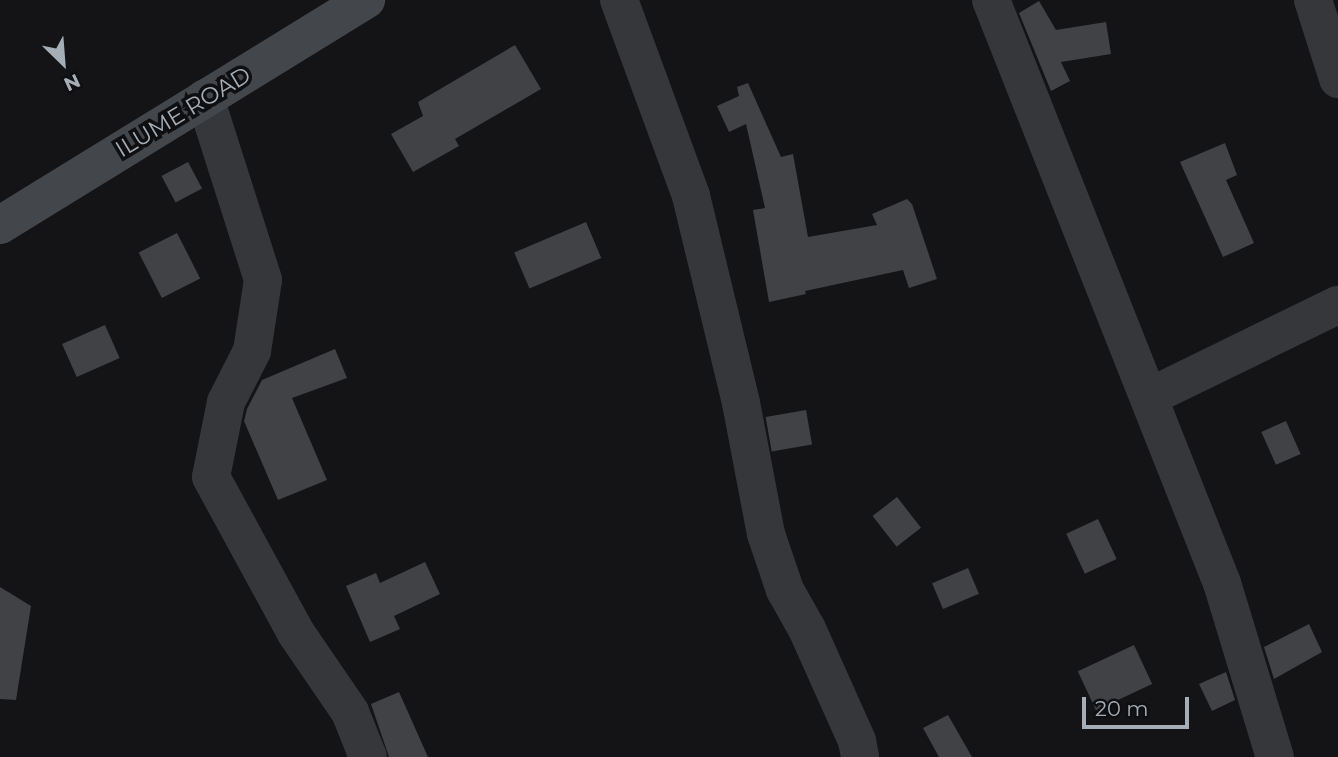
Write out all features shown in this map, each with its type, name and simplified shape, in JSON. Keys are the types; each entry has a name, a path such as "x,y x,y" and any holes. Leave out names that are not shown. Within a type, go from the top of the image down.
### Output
{"street":[{"name":"ILUME ROAD","path":"0,225 366,0"},
{"path":"619,0 691,196 741,403 766,534 785,590 807,629 857,741 860,757"},
{"path":"991,0 1222,583 1275,757"},
{"path":"1313,0 1338,79"},
{"path":"205,98 263,280 252,351 226,402 211,477 296,632 350,712 368,757"},
{"path":"1150,397 1338,305"}],"building":[{"path":"1039,1 1056,30 1106,22 1111,54 1061,62 1070,81 1051,91 1019,13"},
{"path":"515,45 541,89 455,139 459,146 413,172 391,134 423,116 418,102"},
{"path":"748,83 781,157 793,154 808,237 877,225 872,214 907,199 912,204 937,279 909,288 903,270 805,291 806,294 769,302 753,210 765,208 746,124 729,132 717,106 739,96 737,87"},
{"path":"1225,143 1237,175 1226,180 1254,243 1223,257 1180,162"},
{"path":"188,162 202,188 176,203 162,176"},
{"path":"586,222 601,258 529,288 514,252"},
{"path":"177,233 200,278 162,298 139,253"},
{"path":"105,325 120,358 77,377 62,344"},
{"path":"335,349 347,378 292,398 327,480 278,500 244,421 247,409 262,380"},
{"path":"806,410 812,444 772,452 766,417"},
{"path":"1286,421 1301,454 1276,465 1261,432"},
{"path":"897,497 921,528 897,547 873,516"},
{"path":"1098,519 1117,559 1085,574 1066,534"},
{"path":"425,562 440,594 394,616 400,629 370,642 346,586 376,573 380,583"},
{"path":"968,568 979,594 943,609 932,583"},
{"path":"0,587 31,606 16,700 0,699"},
{"path":"1309,624 1322,652 1274,679 1264,647"},
{"path":"1134,645 1152,684 1096,710 1078,671"},
{"path":"1226,672 1235,700 1212,711 1199,684"},
{"path":"399,692 428,757 389,757 371,704"},
{"path":"948,715 972,757 939,757 923,728"}]}
